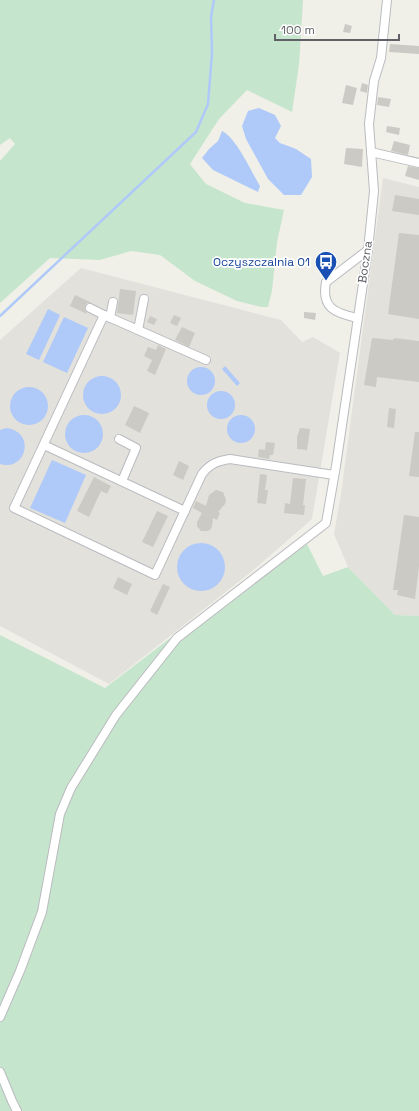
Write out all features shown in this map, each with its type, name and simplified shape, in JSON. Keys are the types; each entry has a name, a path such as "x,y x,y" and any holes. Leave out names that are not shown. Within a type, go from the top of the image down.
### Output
{"street":[{"name":"Boczna","path":"0,1016 20,971 42,912 60,814 71,788 116,715 177,638 326,523 368,250 374,192 369,124 374,81 381,58 387,0"},
{"path":"371,152 419,163"},
{"path":"357,318 343,314 331,307 326,302 324,293 326,282 368,250"},
{"path":"138,330 144,299"},
{"path":"114,302 14,508 155,575 202,474 209,466 218,461 230,459 334,475"},
{"path":"90,308 206,360"},
{"path":"119,439 136,448 122,481"},
{"path":"44,445 185,510"},
{"path":"0,1072 17,1111"}],"shaded area":[{"path":"383,178 419,187 419,616 395,615 348,567 334,534 341,494"},
{"path":"81,268 281,320 302,342 313,337 340,353 312,519 251,572 109,684 0,626 0,340"}],"green space":[{"path":"0,0 303,0 299,65 292,112 247,90 219,119 190,164 206,184 245,203 284,210 277,242 272,291 268,307 261,307 237,301 195,281 160,255 131,251 100,260 50,258 0,303 0,161 15,144 10,138 0,145"},
{"path":"307,544 323,576 348,567 395,615 419,616 419,1111 0,1111 0,635 105,688 173,636 181,640"}],"water":[{"path":"259,108 275,115 281,126 275,138 280,143 296,149 311,159 312,177 301,195 284,195 268,179 246,139 242,126 248,111"},
{"path":"222,131 233,140 243,156 260,186 258,192 213,170 202,158 218,141"},
{"path":"48,309 60,315 39,360 26,354"},
{"path":"64,317 88,328 67,373 43,362"},
{"path":"225,366 240,383 237,386 222,369"},
{"path":"201,367 211,371 215,381 211,391 201,395 191,391 187,381 191,371"},
{"path":"102,376 115,382 121,395 115,408 102,414 89,408 83,395 89,382"},
{"path":"29,387 42,393 48,406 42,419 29,425 16,419 10,406 16,393"},
{"path":"221,391 231,395 235,405 231,415 221,419 211,415 207,405 211,395"},
{"path":"84,415 97,421 103,434 97,447 84,453 71,447 65,434 71,421"},
{"path":"241,415 251,419 255,429 251,439 241,443 231,439 227,429 231,419"},
{"path":"6,428 15,431 22,436 24,443 22,457 17,462 9,465 0,464 0,430"},
{"path":"52,460 86,475 65,523 30,508"},
{"path":"201,543 210,545 218,550 223,558 225,567 223,576 218,584 210,589 201,591 192,589 184,584 179,576 177,567 179,558 184,550 192,545"}],"building":[{"path":"345,24 352,26 350,33 343,32"},
{"path":"390,44 419,46 419,54 389,52"},
{"path":"362,83 368,85 367,93 360,91"},
{"path":"346,85 357,88 353,105 342,103"},
{"path":"378,97 391,99 389,107 377,105"},
{"path":"387,126 400,128 399,135 386,132"},
{"path":"394,141 410,145 408,155 391,151"},
{"path":"346,148 363,149 362,167 344,164"},
{"path":"408,166 419,168 419,180 405,176"},
{"path":"395,195 419,199 419,215 392,211"},
{"path":"399,233 419,235 419,319 388,314"},
{"path":"120,289 136,291 133,315 117,313"},
{"path":"75,295 92,303 87,303 85,306 87,314 70,306"},
{"path":"304,312 316,313 315,320 304,318"},
{"path":"174,315 181,318 177,326 170,323"},
{"path":"150,316 157,319 154,325 147,322"},
{"path":"182,327 195,333 189,347 175,340"},
{"path":"372,338 393,340 394,338 419,341 419,382 377,377 376,387 364,385"},
{"path":"158,345 166,349 155,375 147,371 152,360 144,356 148,347 156,350"},
{"path":"134,406 149,413 140,433 125,425"},
{"path":"389,408 396,409 394,428 387,427"},
{"path":"300,428 310,429 307,450 297,449 297,437"},
{"path":"415,432 419,432 419,477 409,476"},
{"path":"266,442 275,443 273,455 270,455 269,459 258,457 259,449 265,450"},
{"path":"179,461 189,466 183,480 173,475"},
{"path":"260,474 267,475 265,490 268,490 266,504 257,503"},
{"path":"94,477 111,486 107,494 101,491 89,517 77,511"},
{"path":"293,478 306,479 303,505 305,505 304,515 284,513 285,503 290,504"},
{"path":"216,490 223,492 226,500 225,504 218,512 220,513 217,520 213,518 211,529 208,531 201,531 197,526 197,522 202,513 193,508 196,501 206,506 209,495"},
{"path":"157,511 168,516 153,547 142,542"},
{"path":"404,515 419,517 419,566 415,599 397,595 398,590 393,590"},
{"path":"118,577 132,584 127,595 113,588"},
{"path":"163,584 170,587 157,615 150,611"}],"waterway":[{"path":"0,316 196,132 208,104 212,53 211,17 214,0"}],"place":[{"name":"Oczyszczalnia 01","path":"326,282"}]}
